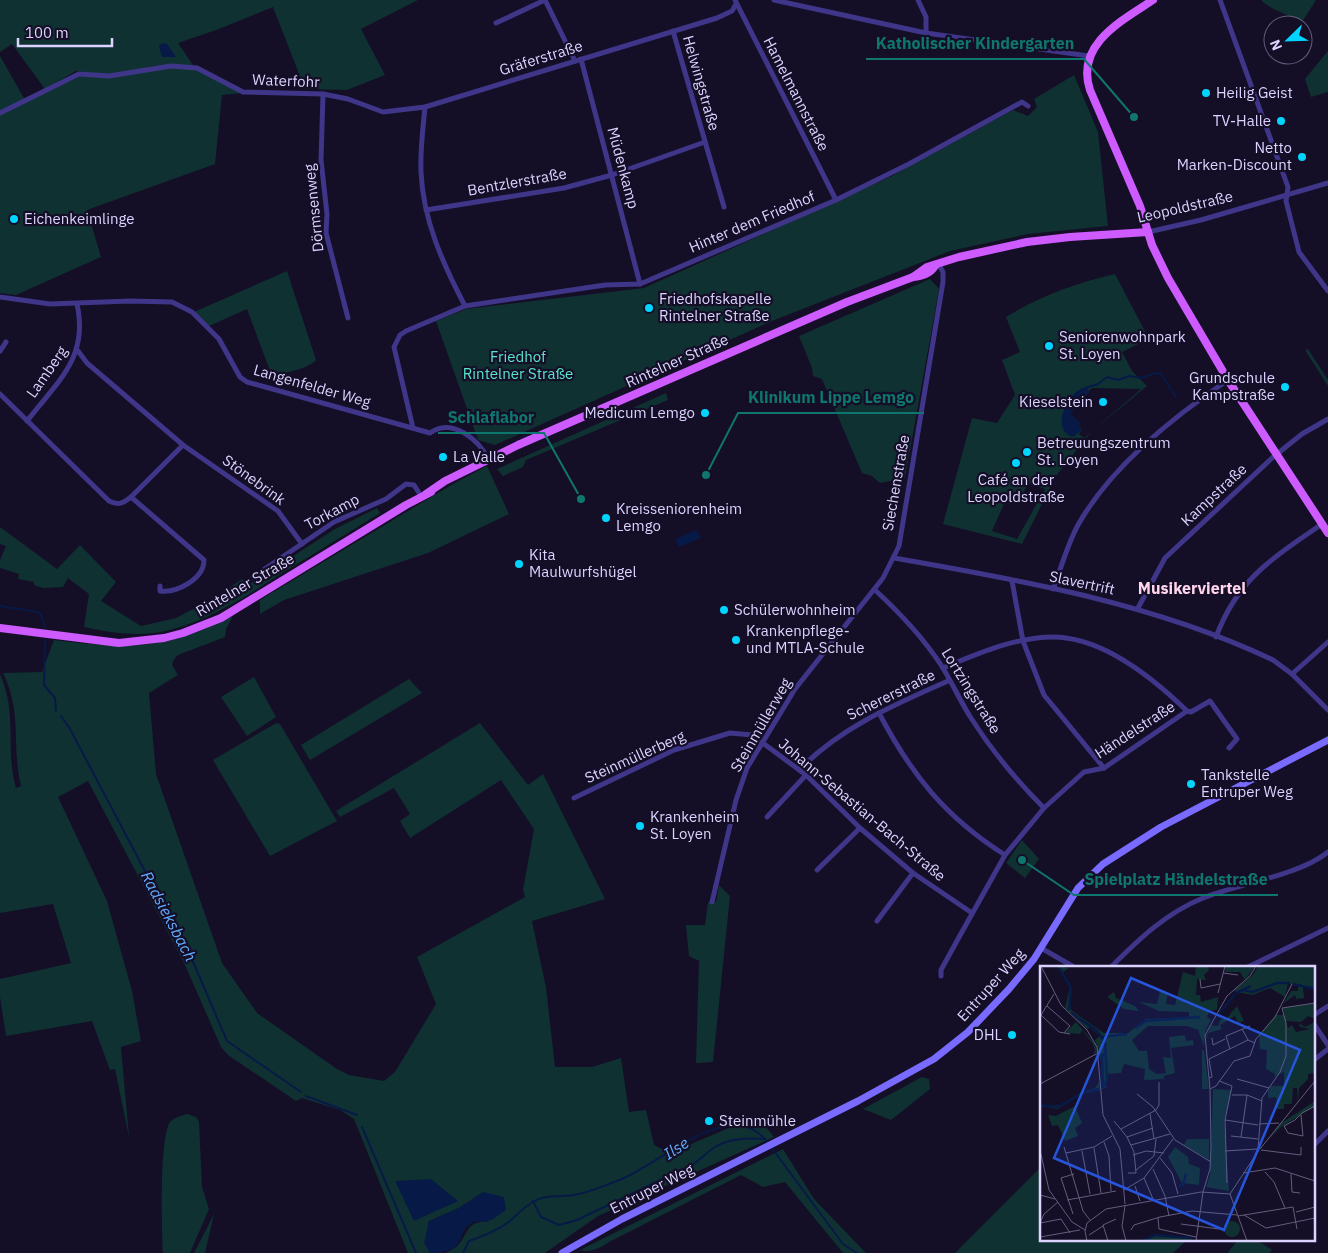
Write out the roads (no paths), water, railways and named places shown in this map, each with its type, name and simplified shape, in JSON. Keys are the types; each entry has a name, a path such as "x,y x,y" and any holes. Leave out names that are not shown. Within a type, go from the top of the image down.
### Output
{"main road":[{"path":"1152,0 1116,25 1102,38 1089,56 1086,76 1094,102 1140,206 1148,232 1168,278 1228,380 1328,533"},
{"name":"Leopoldstraße","path":"986,251 1070,236 1148,232"},
{"name":"Rintelner Straße","path":"0,628 119,643 164,638 183,633 220,618 424,495 442,487 454,477 488,459 768,336 913,277 926,274 937,265 986,251"},
{"name":"Entruper Weg","path":"562,1253 622,1219 890,1085 942,1053 993,1008 1041,948 1078,888 1103,864 1161,827 1328,740"}],"street":[{"path":"496,23 545,0"},
{"name":"Müdenkamp","path":"545,0 578,60 612,175 640,284"},
{"path":"774,0 926,33 1089,56"},
{"path":"918,0 926,17 926,33"},
{"path":"1220,0 1288,187 1286,201 1299,252 1328,291"},
{"name":"Gräferstraße","path":"348,99 384,112 425,107 717,18 732,11 735,2"},
{"name":"Hamelmannstraße","path":"735,2 836,200"},
{"name":"Helwingstraße","path":"673,31 724,207"},
{"name":"Waterfohr","path":"0,114 79,74 108,76 171,66 197,68 243,92 323,94 348,99"},
{"name":"Dörmsenweg","path":"323,94 321,160 327,214 326,232 348,318"},
{"name":"Hinter dem Friedhof","path":"465,306 605,285 640,284 836,200 909,164 1022,102 1028,106"},
{"path":"413,428 395,353 396,340 406,331 465,306 442,262 426,210 421,173 425,107"},
{"name":"Helwingstraße","path":"612,175 705,142"},
{"name":"Bentzlerstraße","path":"426,210 564,188 612,175"},
{"name":"Leopoldstraße","path":"1148,232 1196,222 1328,183"},
{"name":"Siechenstraße","path":"894,558 899,546 939,312 943,277 937,265"},
{"name":"Langenfelder Weg","path":"0,297 50,304 130,301 172,302 192,312 219,338 240,377 247,382 430,433 442,428 464,433 479,443 488,459"},
{"name":"Lamberg","path":"26,421 67,369 78,351 82,325 77,304"},
{"path":"0,351 6,342"},
{"name":"Stönebrink","path":"78,351 87,363 184,445 278,511 302,544"},
{"path":"1053,590 1078,525 1113,477 1166,425 1228,380"},
{"name":"Lamberg","path":"0,394 109,501 119,504 131,496"},
{"name":"Kampstraße","path":"1138,608 1165,558 1276,454 1302,434 1328,419"},
{"path":"160,586 160,591 166,592 183,586 203,568 204,560 131,496 184,445"},
{"name":"Torkamp","path":"253,577 334,522 390,497 406,484 414,485 424,495"},
{"path":"1216,636 1234,598 1250,578 1269,561 1322,524"},
{"name":"Slavertrift","path":"894,558 973,572 1138,608 1257,653 1292,674 1328,710"},
{"name":"Steinmüllerweg","path":"712,902 736,800 747,768 795,689 875,590 894,558"},
{"path":"1012,581 1023,641 1044,695 1104,768"},
{"name":"Lortzingstraße","path":"875,590 905,617 942,668 948,681 996,754 1013,776 1044,808"},
{"path":"942,668 1002,646 1054,637 1107,650 1156,681 1187,711"},
{"path":"1292,674 1328,642"},
{"name":"Schererstraße","path":"799,770 815,753 854,725 948,681"},
{"name":"Händelstraße","path":"941,976 942,970 972,913 1005,855 1044,808 1084,772 1104,768 1187,711 1191,712 1210,701 1237,739 1229,748"},
{"path":"879,712 897,748 924,786 968,830 1005,855"},
{"name":"Steinmüllerberg","path":"574,798 674,750 723,735 743,732 752,735 762,742"},
{"name":"Johann-Sebastian-Bach-Straße","path":"762,742 806,775 860,828 913,873 972,913"},
{"path":"767,817 806,775"},
{"path":"817,870 860,828"},
{"path":"1113,966 1144,934 1179,911 1202,899 1302,866 1328,852"},
{"path":"877,921 913,873"},
{"path":"1250,966 1328,928"},
{"path":"1041,948 1072,966"},
{"path":"1316,1014 1328,1006"},
{"path":"1316,1027 1328,1047 1316,1058"},
{"path":"1316,1142 1328,1131"}],"water":[{"path":"162,43 167,44 176,57 162,57 159,46"},
{"path":"1083,388 1090,390 1070,414 1080,423 1078,426 1082,430 1073,437 1066,433 1063,427 1063,412 1071,397"},
{"path":"697,530 701,538 679,547 675,539"},
{"path":"431,1179 458,1201 414,1221 395,1181"},
{"path":"483,1192 504,1197 506,1210 489,1221 475,1222 468,1226 457,1245 451,1249 430,1253 424,1243 429,1221 459,1208"}],"waterway":[{"path":"1085,388 1098,384 1107,377 1118,380 1129,376 1141,378 1156,373 1161,374 1176,397"},
{"name":"Radsieksbach","path":"0,606 38,612 45,627"},
{"name":"Radsieksbach","path":"45,640 44,685 55,698 56,711"},
{"name":"Radsieksbach","path":"61,716 70,729 194,964 227,1041 301,1092"},
{"name":"Radsieksbach","path":"306,1096 357,1115"},
{"name":"Ilse","path":"463,1253 469,1241 500,1228 538,1199 579,1194 617,1181 673,1149 715,1129 735,1125 753,1129 768,1143"},
{"name":"Radsieksbach","path":"362,1127 416,1253"},
{"path":"533,1201 541,1217 559,1225 577,1220 690,1166 721,1144 739,1139 765,1139"},
{"name":"Ilse","path":"771,1147 843,1244 857,1253"}],"place":[{"name":"Heilig Geist","path":"1206,93"},
{"name":"Katholischer Kindergarten","path":"1134,117"},
{"name":"TV-Halle","path":"1281,121"},
{"name":"Netto Marken-Discount","path":"1302,157"},
{"name":"Eichenkeimlinge","path":"14,219"},
{"name":"Friedhofskapelle Rintelner Straße","path":"649,308"},
{"name":"Seniorenwohnpark St. Loyen","path":"1049,346"},
{"name":"Grundschule Kampstraße","path":"1285,387"},
{"name":"Kieselstein","path":"1103,402"},
{"name":"Medicum Lemgo","path":"705,413"},
{"name":"Betreuungszentrum St. Loyen","path":"1027,452"},
{"name":"La Valle","path":"443,457"},
{"name":"Café an der Leopoldstraße","path":"1016,463"},
{"name":"Klinikum Lippe Lemgo","path":"706,475"},
{"name":"Schlaflabor","path":"581,499"},
{"name":"Kreisseniorenheim Lemgo","path":"606,518"},
{"name":"Kita Maulwurfshügel","path":"519,564"},
{"name":"Schülerwohnheim","path":"724,610"},
{"name":"Krankenpflege- und MTLA-Schule","path":"736,640"},
{"name":"Tankstelle Entruper Weg","path":"1191,784"},
{"name":"Krankenheim St. Loyen","path":"640,826"},
{"name":"Spielplatz Händelstraße","path":"1022,860"},
{"name":"DHL","path":"1012,1035"},
{"name":"Steinmühle","path":"709,1121"}],"district":[{"name":"Musikerviertel","path":"1192,588"}],"park label":[{"name":"Friedhof Rintelner Straße","path":"518,366"}]}
